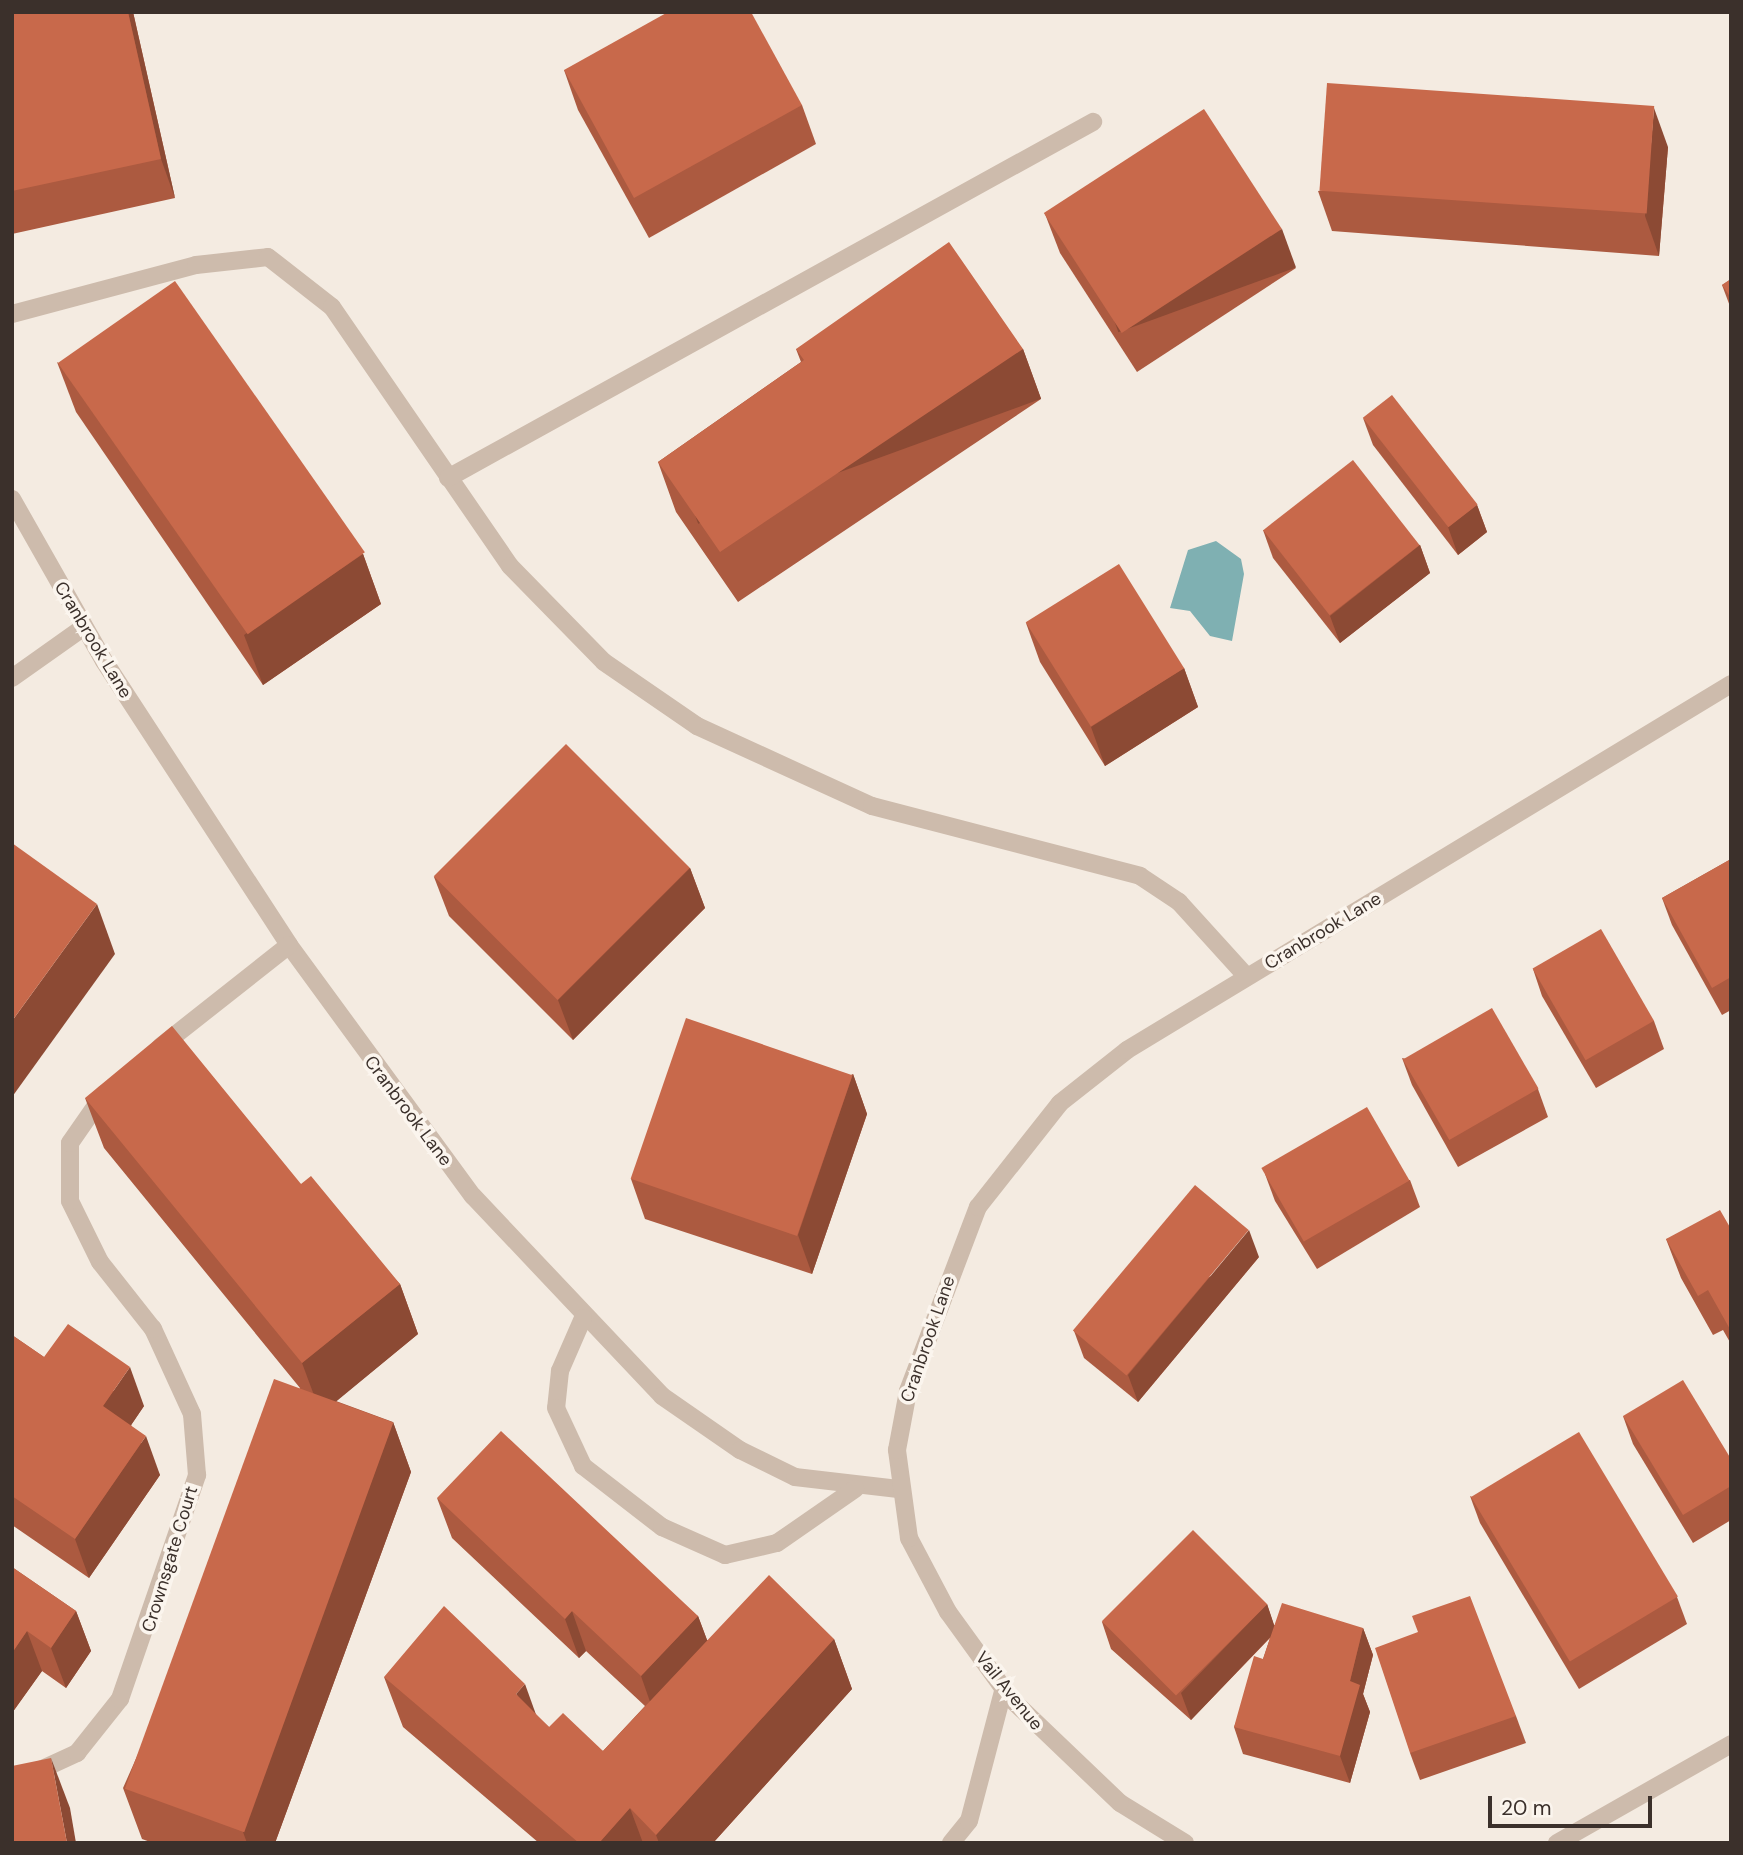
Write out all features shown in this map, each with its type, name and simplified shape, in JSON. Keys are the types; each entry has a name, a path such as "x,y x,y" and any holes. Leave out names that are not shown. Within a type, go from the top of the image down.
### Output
{"street":[{"path":"448,478 1093,122"},
{"path":"12,314 196,265 268,257 332,307 510,566 604,662 697,726 872,806 1140,876 1178,902 1247,977"},
{"name":"Cranbrook Lane","path":"12,499 84,627 289,945 423,1133 583,1318 662,1396 740,1450 795,1477 855,1489 898,1489 897,1450 908,1391 958,1252 1003,1168 1060,1103 1098,1073 1247,977 1731,684"},
{"path":"12,678 84,627"},
{"path":"141,1063 289,945"},
{"name":"Crownsgate Court","path":"12,1783 77,1753 120,1699 197,1475 192,1415 153,1329 93,1252 71,1201 70,1143 85,1115 119,1080"},
{"path":"583,1318 560,1371 556,1408 583,1466 662,1527 725,1555 777,1544 855,1489"},
{"name":"Vail Avenue","path":"898,1489 920,1565 1004,1688 1047,1738 1121,1803 1185,1843"},
{"path":"951,1843 969,1821 1004,1688"},
{"path":"1557,1843 1588,1835 1730,1747"}],"water":[{"path":"1216,541 1241,559 1244,574 1232,641 1210,636 1190,611 1170,608 1188,550"}],"building":[{"path":"12,12 128,12 161,159 12,191"},
{"path":"668,12 751,12 802,105 634,198 564,70"},
{"path":"1327,83 1654,106 1647,214 1319,191"},
{"path":"1204,109 1282,229 1122,333 1044,213"},
{"path":"949,242 1023,349 720,552 658,462 804,360 796,349"},
{"path":"1731,279 1731,298 1722,285"},
{"path":"175,281 365,552 248,634 58,363"},
{"path":"1392,395 1478,505 1448,527 1363,418"},
{"path":"1353,460 1419,545 1330,615 1263,530"},
{"path":"1119,564 1184,668 1091,727 1026,622"},
{"path":"566,744 690,868 558,1000 434,876"},
{"path":"12,843 97,904 12,1021"},
{"path":"1731,859 1731,977 1712,988 1662,898"},
{"path":"1601,929 1654,1021 1586,1060 1533,968"},
{"path":"1492,1008 1538,1089 1449,1140 1403,1060"},
{"path":"686,1018 852,1075 797,1236 631,1179"},
{"path":"172,1026 301,1184 311,1176 400,1284 302,1363 85,1098"},
{"path":"1367,1107 1410,1181 1304,1242 1261,1168"},
{"path":"1195,1185 1249,1230 1126,1376 1073,1331"},
{"path":"1720,1210 1731,1229 1731,1331 1708,1290 1698,1296 1666,1239"},
{"path":"68,1324 130,1367 103,1406 146,1436 75,1539 12,1496 12,1335 44,1357"},
{"path":"274,1379 393,1422 244,1832 125,1789"},
{"path":"1683,1380 1731,1459 1731,1486 1683,1515 1623,1416"},
{"path":"501,1431 698,1616 641,1676 572,1611 565,1619 437,1498"},
{"path":"1579,1432 1678,1597 1570,1661 1471,1497"},
{"path":"1193,1530 1267,1604 1176,1695 1102,1621"},
{"path":"12,1567 76,1611 51,1648 27,1631 12,1653"},
{"path":"769,1575 834,1639 656,1835 630,1808 599,1843 579,1843 384,1677 444,1606 525,1684 516,1694 549,1727 563,1713 603,1751"},
{"path":"1470,1596 1516,1716 1410,1753 1375,1648 1418,1632 1412,1616"},
{"path":"1282,1603 1363,1628 1350,1681 1360,1685 1340,1756 1234,1727 1254,1656 1263,1659"},
{"path":"51,1758 67,1843 12,1843 12,1766"}]}
